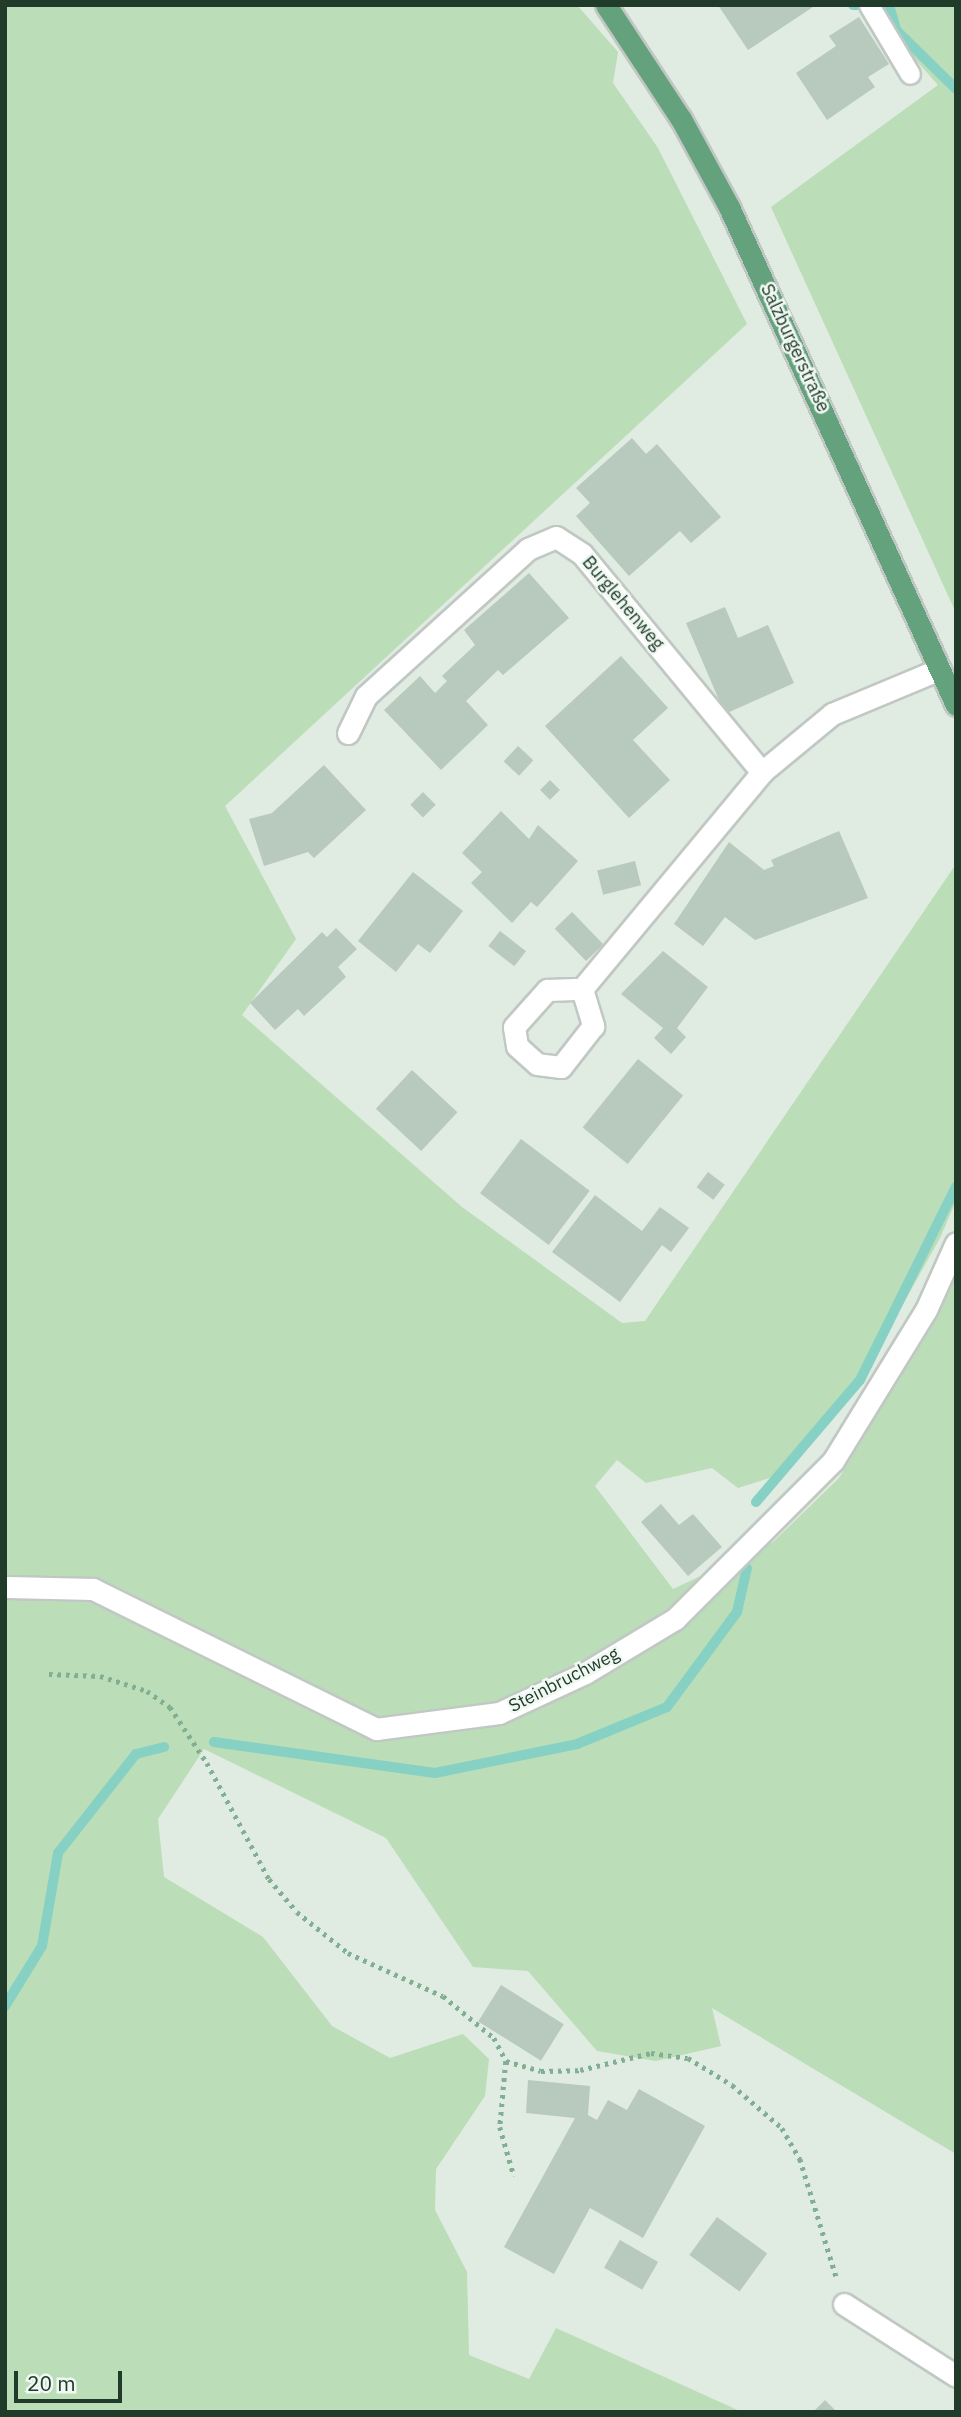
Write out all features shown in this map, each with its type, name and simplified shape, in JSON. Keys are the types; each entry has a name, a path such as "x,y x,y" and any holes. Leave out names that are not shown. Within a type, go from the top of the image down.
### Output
{"main road":[{"name":"Salzburgerstraße","path":"606,5 681,119 729,206 933,672 956,705"}],"street":[{"name":"Burglehenweg","path":"348,733 366,696 528,549 556,537 582,554 762,772"},
{"path":"582,989 762,772 832,714 933,672"},
{"name":"Steinbruchweg","path":"5,1587 93,1589 376,1729 499,1713 585,1673 675,1619 833,1461 926,1310 956,1242"},
{"path":"844,2304 956,2375"}],"lane":[{"path":"869,5 909,74"}],"path":[{"path":"49,1674 100,1676 148,1691 170,1707 207,1763 269,1879 297,1912 348,1953 443,1996 494,2038 506,2061 500,2127 514,2176"},
{"path":"506,2061 541,2071 580,2070 651,2053 688,2058 732,2085 782,2128 800,2159 844,2304"}],"green space":[{"path":"5,5 577,5 618,52 613,83 658,148 747,324 225,806 296,939 242,1015 462,1207 622,1323 645,1321 956,864 956,1201 940,1238 859,1383 785,1473 738,1488 712,1468 646,1483 617,1460 595,1486 673,1589 773,1542 839,1478 945,1300 956,1271 956,2154 712,2008 721,2046 656,2061 597,2051 528,1971 473,1967 386,1838 204,1749 158,1819 164,1877 263,1937 332,2026 390,2058 463,2034 489,2059 485,2096 436,2169 435,2210 467,2272 469,2355 529,2379 556,2328 742,2412 5,2412"},
{"path":"879,5 956,5 956,613 771,207 938,85 891,32"}],"building":[{"path":"718,5 816,5 748,50"},
{"path":"859,17 889,64 868,77 875,87 827,120 796,73 836,46 829,36"},
{"path":"632,438 646,454 657,444 721,517 691,543 680,531 629,576 576,516 590,503 576,488"},
{"path":"529,573 569,618 503,675 498,670 466,701 488,725 441,770 384,710 420,676 435,693 447,681 442,676 475,645 464,630"},
{"path":"725,607 738,638 768,625 794,683 725,714 686,623"},
{"path":"621,656 668,708 633,740 670,780 629,818 545,726"},
{"path":"518,746 533,760 519,776 504,761"},
{"path":"324,765 366,810 314,858 308,852 264,866 249,819 272,813"},
{"path":"550,780 560,790 550,800 540,790"},
{"path":"423,792 436,805 423,817 410,805"},
{"path":"501,811 529,839 538,825 578,861 537,907 531,902 512,923 471,883 482,872 462,853"},
{"path":"839,831 868,898 755,940 725,917 703,946 674,924 729,842 764,870 774,866 771,860"},
{"path":"635,861 641,885 603,895 597,870"},
{"path":"413,872 463,911 430,953 418,944 396,972 358,941"},
{"path":"572,912 603,944 586,961 555,929"},
{"path":"336,928 357,949 338,967 346,977 304,1016 298,1009 275,1030 250,1003 322,932 327,937"},
{"path":"500,931 526,951 514,966 488,946"},
{"path":"663,951 708,987 677,1028 686,1037 671,1054 654,1038 663,1028 621,994"},
{"path":"638,1059 683,1096 628,1164 583,1127"},
{"path":"412,1070 457,1112 421,1151 376,1109"},
{"path":"521,1139 590,1191 549,1245 480,1193"},
{"path":"708,1172 725,1185 713,1200 697,1187"},
{"path":"595,1195 642,1231 660,1207 689,1228 671,1252 662,1245 620,1302 552,1252"},
{"path":"661,1504 679,1525 693,1514 722,1547 688,1576 641,1522"},
{"path":"501,1985 564,2024 541,2061 478,2021"},
{"path":"528,2080 590,2086 588,2115 597,2120 608,2100 627,2110 639,2089 705,2126 643,2238 590,2208 554,2274 504,2247 575,2118 526,2113"},
{"path":"717,2217 767,2253 740,2291 689,2255"},
{"path":"620,2240 658,2262 642,2290 604,2268"},
{"path":"825,2400 837,2412 813,2412"}],"waterway":[{"path":"853,5 860,5"},
{"path":"889,5 896,30 956,89"},
{"path":"756,1502 860,1380 956,1187"},
{"path":"214,1742 435,1773 577,1744 667,1707 737,1612 747,1568"},
{"path":"5,2006 42,1946 58,1853 136,1754 164,1747"}]}
